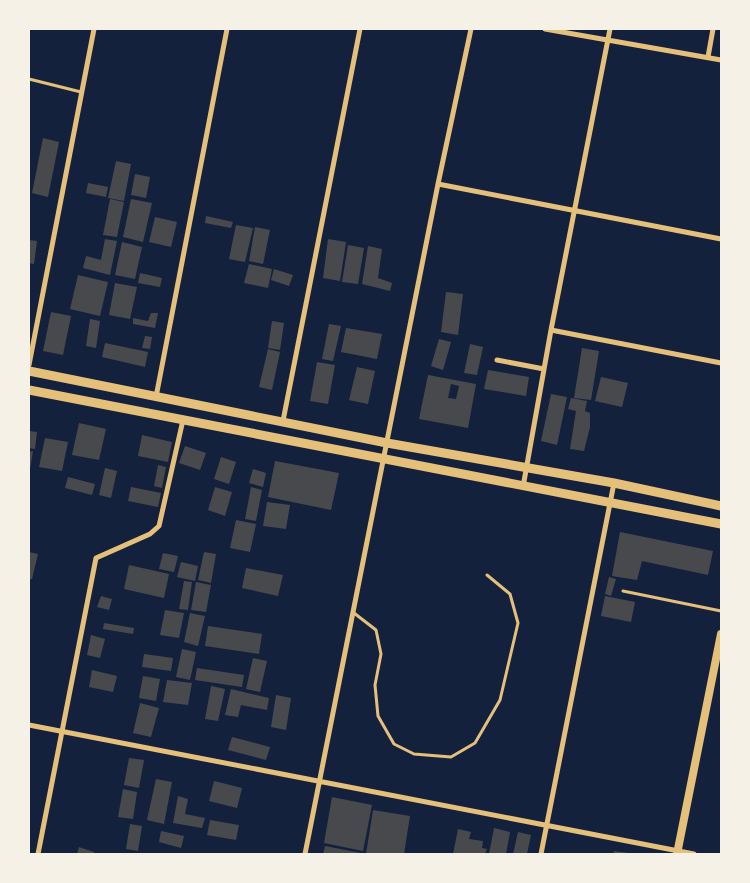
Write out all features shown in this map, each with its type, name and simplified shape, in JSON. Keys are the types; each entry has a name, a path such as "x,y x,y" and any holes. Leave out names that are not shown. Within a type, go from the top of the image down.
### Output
{"main road":[{"path":"29,371 387,443 614,483 721,506"},
{"path":"29,390 721,524"}],"street":[{"path":"29,365 94,29"},
{"path":"156,397 227,29"},
{"path":"283,422 360,29"},
{"path":"305,854 438,184 471,29"},
{"path":"546,29 721,60"},
{"path":"523,487 551,330 610,29"},
{"path":"708,57 714,29"},
{"path":"438,184 721,239"},
{"path":"551,330 721,363"},
{"path":"497,360 544,369"},
{"path":"38,854 96,558 150,534 159,526 183,420"},
{"path":"540,854 614,483"},
{"path":"677,853 719,659 721,634"},
{"path":"29,725 677,853 694,854"}],"lane":[{"path":"29,78 82,92"},
{"path":"353,612 376,630 382,654 375,685 378,716 394,744 414,754 452,757 475,743 500,700 518,623 510,594 487,575"},
{"path":"623,591 721,611"}],"building":[{"path":"43,138 59,142 48,197 32,193"},
{"path":"116,161 131,164 124,201 108,198"},
{"path":"135,174 150,177 146,198 131,195"},
{"path":"88,183 108,187 106,197 86,193"},
{"path":"110,199 124,202 117,237 103,235"},
{"path":"131,199 152,203 143,242 123,237"},
{"path":"206,216 233,222 231,228 205,223"},
{"path":"155,217 177,222 171,247 149,242"},
{"path":"236,225 253,228 245,262 229,259"},
{"path":"255,227 270,230 263,264 249,261"},
{"path":"105,239 117,241 110,275 83,268 86,256 101,260"},
{"path":"328,239 346,242 340,281 323,278"},
{"path":"29,240 37,241 34,264 29,263"},
{"path":"122,242 142,247 135,279 115,275"},
{"path":"348,245 364,248 358,284 342,282"},
{"path":"368,246 382,249 378,278 392,283 390,291 362,284"},
{"path":"249,264 272,269 268,288 244,283"},
{"path":"274,269 293,275 289,286 271,280"},
{"path":"140,273 162,278 160,287 138,283"},
{"path":"78,275 108,282 100,316 70,309"},
{"path":"115,283 137,287 130,319 109,315"},
{"path":"446,292 463,294 458,335 441,332"},
{"path":"51,312 71,316 63,355 43,351"},
{"path":"151,313 158,313 155,328 133,324 133,318 148,321"},
{"path":"90,319 100,321 96,348 86,346"},
{"path":"272,321 284,323 280,350 268,348"},
{"path":"329,324 341,326 333,361 322,359"},
{"path":"346,328 382,334 377,359 341,352"},
{"path":"145,336 152,337 150,349 142,348"},
{"path":"439,339 451,342 443,370 431,366"},
{"path":"105,343 148,352 145,367 102,357"},
{"path":"470,344 483,347 477,375 464,373"},
{"path":"582,348 599,351 591,400 574,398"},
{"path":"268,349 280,352 272,390 259,387"},
{"path":"317,362 335,365 328,404 310,401"},
{"path":"357,367 375,371 368,404 349,400"},
{"path":"488,370 529,377 526,396 484,389"},
{"path":"428,375 476,384 468,428 419,419","holes":["451,384 459,386 456,399 448,398"]},
{"path":"601,377 628,383 622,407 595,401"},
{"path":"551,394 567,397 557,445 541,441"},
{"path":"571,398 587,401 585,411 590,413 590,427 584,451 570,449 576,411 568,409"},
{"path":"79,423 106,429 99,460 72,455"},
{"path":"29,431 37,432 35,449 29,448"},
{"path":"142,435 172,442 168,462 138,456"},
{"path":"45,438 68,442 62,471 39,467"},
{"path":"185,446 206,453 200,470 179,463"},
{"path":"33,451 30,469 29,469 29,452"},
{"path":"221,457 236,462 229,484 214,479"},
{"path":"275,461 339,473 331,510 268,497"},
{"path":"158,465 166,467 162,488 154,486"},
{"path":"105,468 117,471 111,498 99,495"},
{"path":"253,469 266,473 263,487 249,483"},
{"path":"68,477 95,484 92,495 65,488"},
{"path":"131,487 161,493 158,507 128,501"},
{"path":"215,487 232,492 225,516 208,510"},
{"path":"251,487 262,490 256,521 245,519"},
{"path":"267,502 290,505 286,529 263,526"},
{"path":"236,520 256,524 250,552 230,548"},
{"path":"620,532 713,551 708,575 642,561 637,580 612,576"},
{"path":"29,552 38,554 32,579 29,579"},
{"path":"204,552 216,554 211,583 198,580"},
{"path":"163,553 178,556 174,572 159,569"},
{"path":"181,562 198,566 195,581 177,577"},
{"path":"129,565 169,574 164,598 124,589"},
{"path":"246,568 283,575 278,596 242,588"},
{"path":"609,577 616,579 611,596 605,594"},
{"path":"184,581 192,582 188,610 179,609"},
{"path":"196,582 211,585 206,612 191,610"},
{"path":"101,596 112,599 109,610 97,607"},
{"path":"605,596 635,602 631,622 601,616"},
{"path":"165,610 184,613 179,638 160,635"},
{"path":"190,613 205,616 198,646 184,642"},
{"path":"104,623 134,628 133,634 103,629"},
{"path":"208,626 262,634 259,654 205,646"},
{"path":"91,635 105,639 100,658 87,655"},
{"path":"182,649 196,652 190,680 176,677"},
{"path":"144,654 173,658 171,671 142,667"},
{"path":"253,658 267,661 260,692 246,689"},
{"path":"197,668 244,675 242,687 195,680"},
{"path":"92,670 117,676 113,692 89,687"},
{"path":"143,676 160,679 156,701 139,698"},
{"path":"167,680 192,683 188,705 163,702"},
{"path":"211,686 225,689 218,721 205,719"},
{"path":"231,689 269,698 267,710 241,705 238,717 225,715"},
{"path":"276,695 291,698 286,730 271,727"},
{"path":"140,703 159,708 151,737 133,733"},
{"path":"232,737 270,747 266,760 228,750"},
{"path":"129,758 144,760 139,788 124,785"},
{"path":"156,779 172,782 164,824 147,820"},
{"path":"214,781 242,788 237,808 209,801"},
{"path":"123,789 137,792 133,819 118,817"},
{"path":"178,796 188,799 185,814 205,818 202,828 173,823"},
{"path":"332,797 372,805 363,851 324,843"},
{"path":"373,810 410,816 404,854 366,854"},
{"path":"210,820 239,825 236,840 207,835"},
{"path":"130,824 142,826 138,851 126,849"},
{"path":"494,828 510,832 506,854 489,854"},
{"path":"458,829 471,832 469,839 483,841 482,848 487,849 485,854 453,854"},
{"path":"161,831 184,836 181,848 159,842"},
{"path":"518,832 531,835 527,854 513,854"},
{"path":"325,846 361,853 361,854 323,854"},
{"path":"79,847 94,852 94,854 77,854"},
{"path":"614,851 628,853 628,854 613,854"}]}
